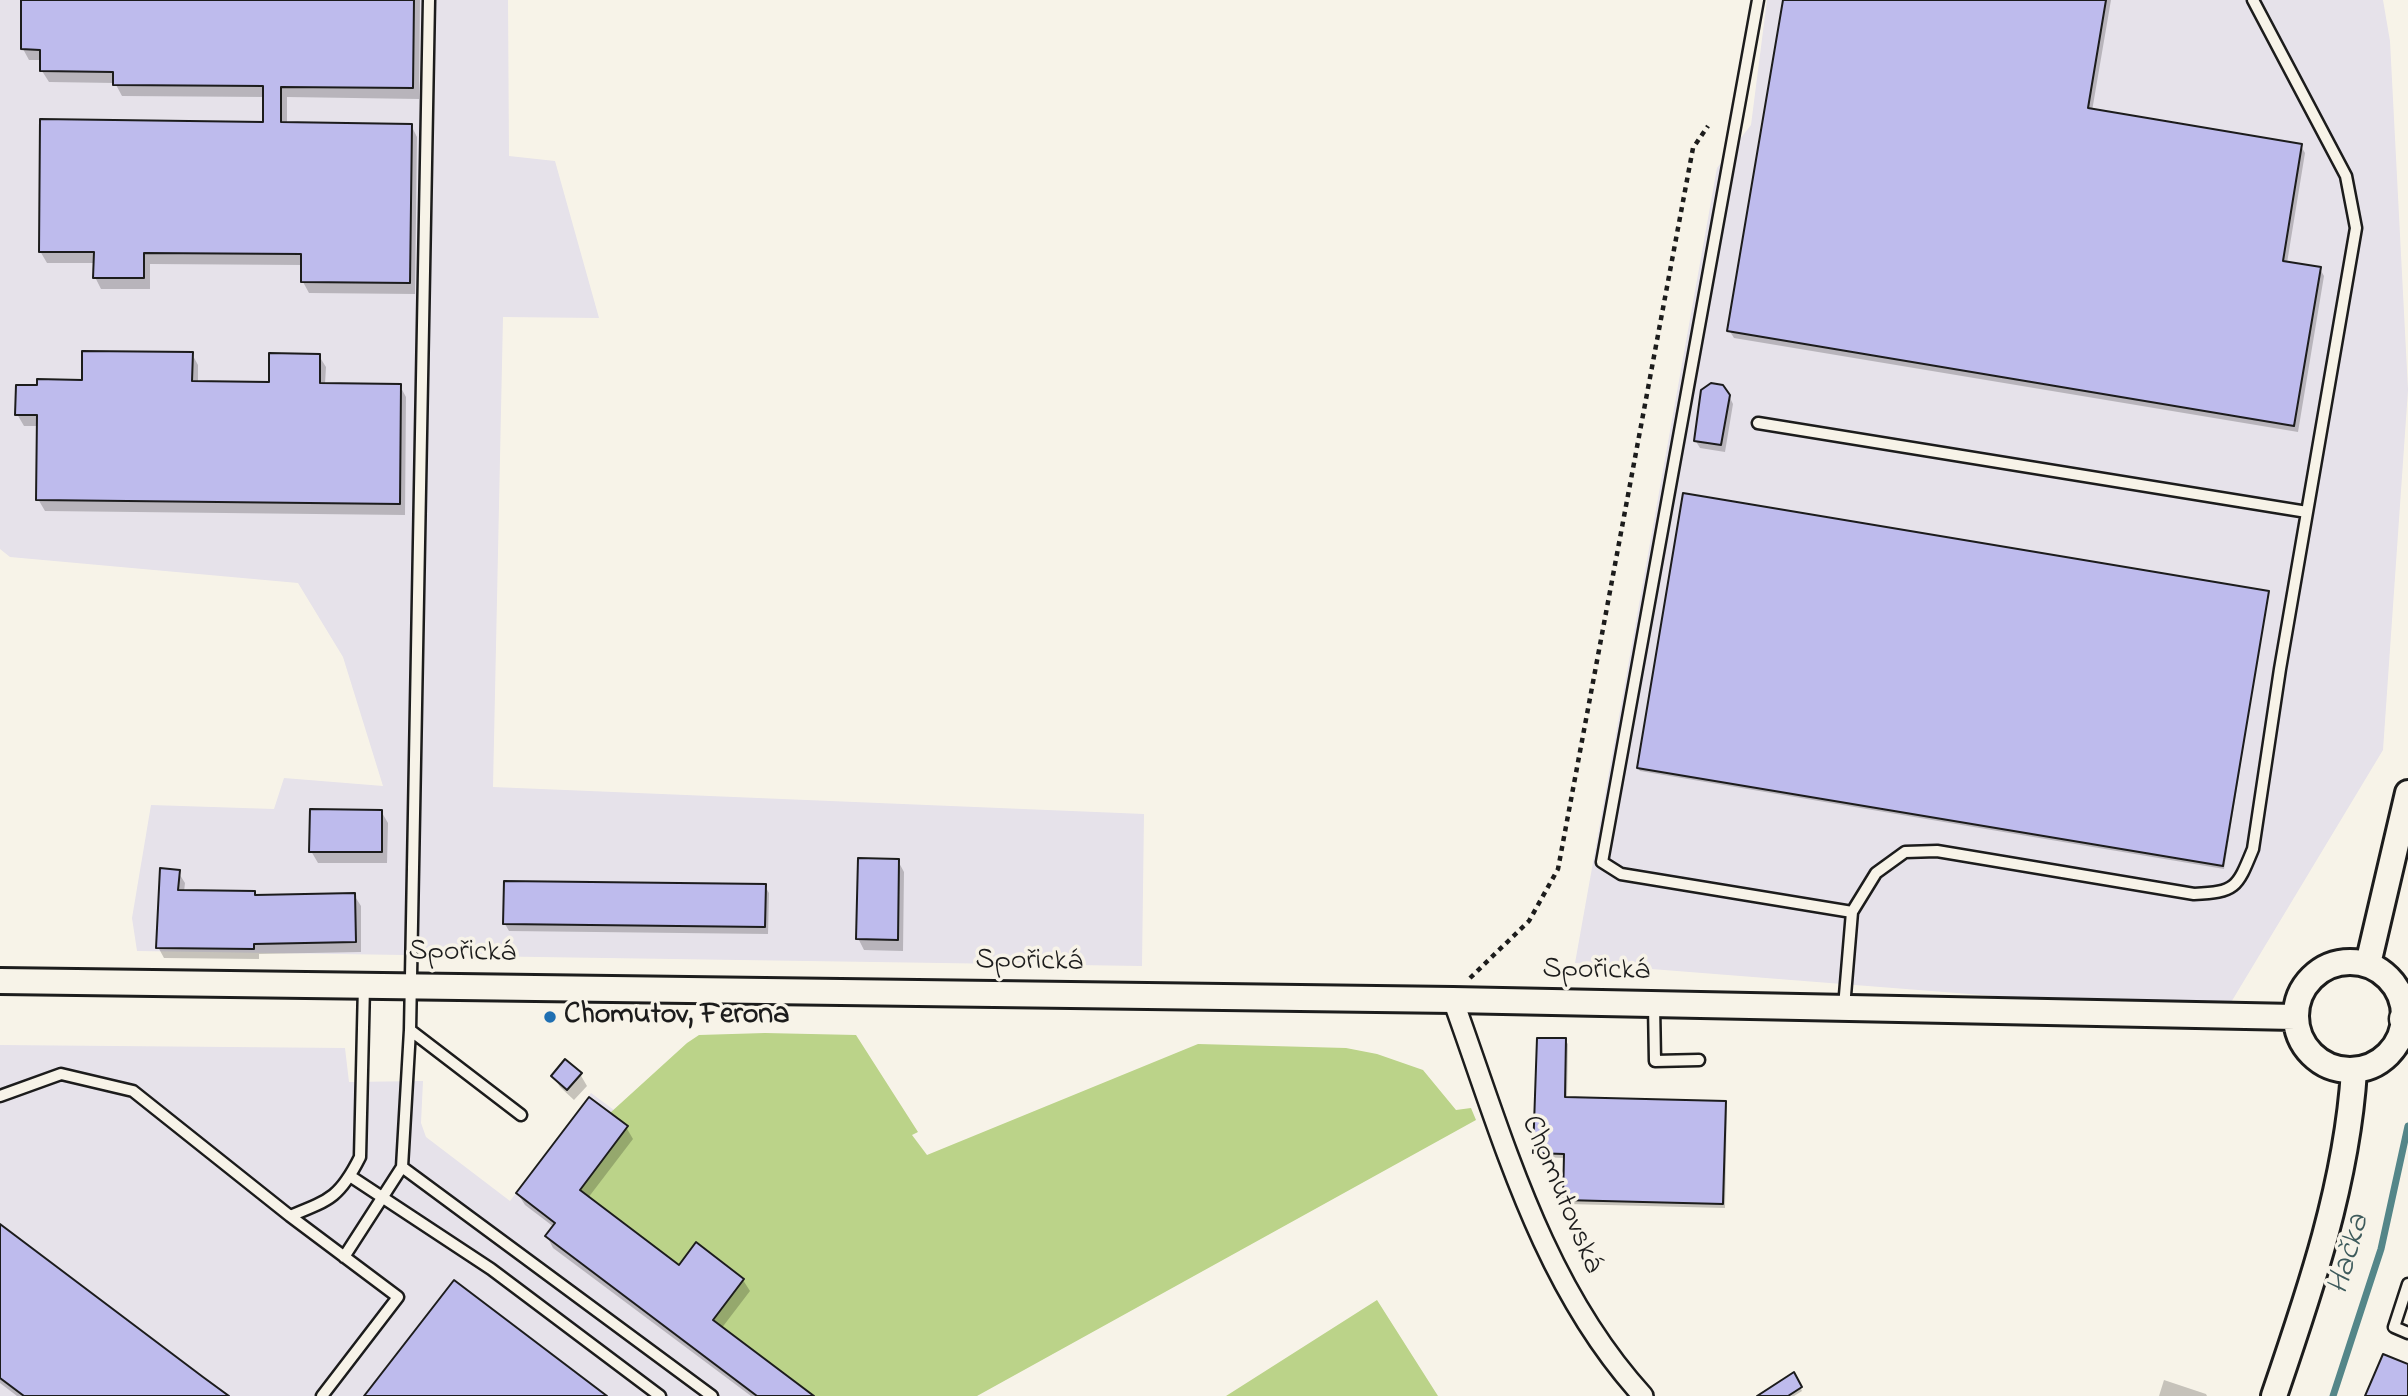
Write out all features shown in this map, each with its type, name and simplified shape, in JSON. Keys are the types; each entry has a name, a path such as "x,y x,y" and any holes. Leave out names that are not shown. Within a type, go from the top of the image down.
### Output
{"street":[{"path":"2368,964 2408,793"},
{"path":"2338,962 2368,964 2383,973 2395,986 2406,1019 2401,1034 2388,1054 2369,1067 2354,1071 2339,1070 2313,1057 2297,1031 2297,1002 2312,976 2338,962"},
{"name":"Spořická","path":"0,981 1453,1000 2295,1017"},
{"name":"Chomutovská","path":"1453,1000 1535,1225 1581,1318 1643,1396"},
{"path":"2274,1396 2305,1304 2335,1198 2354,1071"}],"lane":[{"path":"344,1257 402,1167 410,1030 429,0"},
{"path":"1758,0 1602,862 1622,874 1852,912"},
{"path":"1844,1007 1852,912 1876,873 1905,852 1937,851 2194,894 2224,893 2241,878 2253,849 2356,228 2346,176 2253,0"},
{"path":"1758,423 2307,512"},
{"path":"290,1216 331,1199 350,1176 360,1157 364,984"},
{"path":"1654,1005 1655,1061 1699,1060"},
{"path":"410,1030 521,1115"},
{"path":"0,1096 61,1074 133,1091 290,1216 398,1297 322,1396"},
{"path":"402,1167 712,1396"},
{"path":"350,1176 381,1199 491,1269 660,1396"},
{"path":"2408,1284 2394,1327 2408,1333"}],"path":[{"path":"1453,1000 1480,965 1529,921 1558,869 1693,148 1708,126"}],"shaded area":[{"path":"0,0 508,0 509,156 555,161 599,318 503,317 493,787 1144,814 1142,966 137,951 132,918 151,805 274,809 284,778 383,786 343,657 298,583 10,557 0,549"},
{"path":"1767,0 2383,0 2390,41 2408,390 2383,750 2224,1014 1575,963 1717,168 1751,125"},
{"path":"0,1045 345,1048 349,1082 423,1081 421,1123 426,1137 510,1201 591,1093 614,1110 611,1113 684,1263 698,1244 744,1279 814,1396 0,1396"}],"green space":[{"path":"699,1035 856,1035 918,1132 912,1135 927,1155 1198,1044 1346,1048 1377,1054 1423,1070 1456,1110 1471,1108 1476,1120 977,1396 814,1396 713,1320 744,1278 697,1242 679,1265 580,1190 610,1113 687,1043"},
{"path":"1377,1300 1438,1396 1226,1396"}],"building":[{"path":"21,0 414,0 413,88 281,87 281,122 412,124 410,283 301,282 301,254 144,253 144,278 93,278 94,252 39,252 40,119 263,122 263,86 113,85 113,72 40,71 40,50 21,49"},
{"path":"1783,0 2106,0 2088,108 2302,144 2283,261 2321,267 2294,426 1727,331"},
{"path":"82,351 193,352 192,381 269,382 269,353 320,354 320,383 401,384 400,504 36,500 37,415 15,415 16,385 37,385 37,379 82,380"},
{"path":"1711,383 1723,385 1730,395 1721,445 1694,441 1701,390"},
{"path":"1683,493 2269,591 2223,866 1637,768"},
{"path":"310,809 382,810 382,852 309,852"},
{"path":"858,858 899,859 898,940 856,939"},
{"path":"160,868 180,870 178,890 255,891 255,895 355,893 356,942 254,944 254,949 156,948"},
{"path":"504,881 766,884 765,927 503,924"},
{"path":"1537,1038 1566,1038 1565,1097 1726,1101 1723,1204 1563,1200 1564,1154 1533,1153"},
{"path":"565,1059 582,1073 567,1090 551,1076"},
{"path":"589,1097 628,1126 580,1190 679,1265 696,1242 744,1279 713,1320 814,1396 757,1396 545,1236 555,1223 516,1193"},
{"path":"0,1224 229,1396 24,1396 0,1378"},
{"path":"454,1280 607,1396 364,1396"},
{"path":"2383,1354 2408,1364 2408,1396 2365,1396"},
{"path":"1794,1372 1802,1387 1788,1396 1757,1396"}],"waterway":[{"name":"Hačka","path":"2333,1396 2381,1249 2408,1126"}],"place":[{"name":"Chomutov, Ferona","path":"550,1017"}]}
